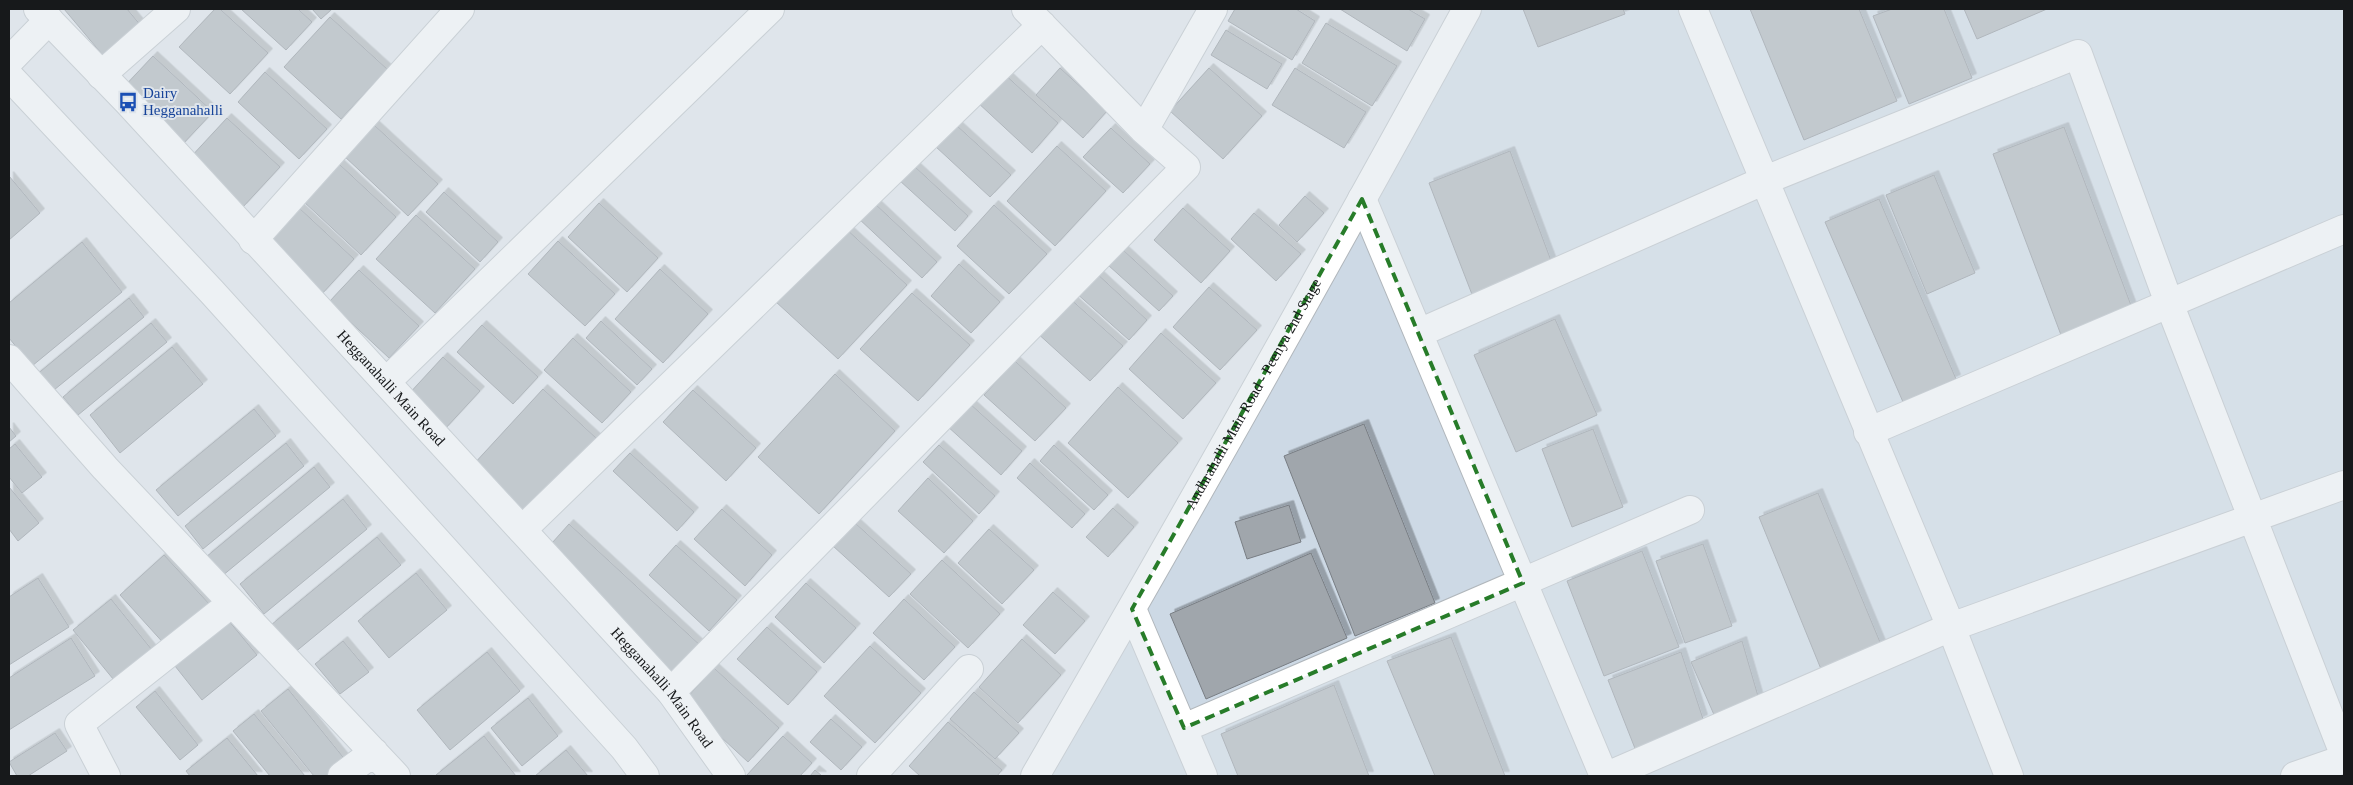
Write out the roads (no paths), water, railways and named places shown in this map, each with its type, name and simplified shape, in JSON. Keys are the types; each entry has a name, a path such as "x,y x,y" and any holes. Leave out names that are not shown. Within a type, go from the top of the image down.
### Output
{"street":[{"path":"101,75 176,9"},
{"path":"253,240 460,9"},
{"path":"386,382 770,9"},
{"path":"1144,130 1213,9"},
{"name":"Andhrahalli Main Road - Peenya 2nd Stage","path":"1035,776 1132,608 1467,9"},
{"path":"1693,9 1763,181 1951,627 2009,776"},
{"path":"9,62 43,14"},
{"name":"Hegganahalli Main Road","path":"43,14 672,692 731,776"},
{"path":"522,530 1034,17 1144,130 1186,167 672,692"},
{"path":"1419,334 1763,181 2078,54 2169,303 2344,754"},
{"path":"9,76 218,300 624,748 645,776"},
{"path":"1362,199 1606,776 1951,627 2252,517 2344,486"},
{"path":"1868,432 2344,229"},
{"path":"9,359 105,468 396,776"},
{"path":"1184,728 1690,510"},
{"path":"106,776 79,724 232,603"},
{"path":"1132,608 1203,776"},
{"path":"871,776 969,668"},
{"path":"342,776 374,752"},
{"path":"2295,776 2344,758"}],"place":[{"name":"Dairy Hegganahalli","path":"128,102"}]}
